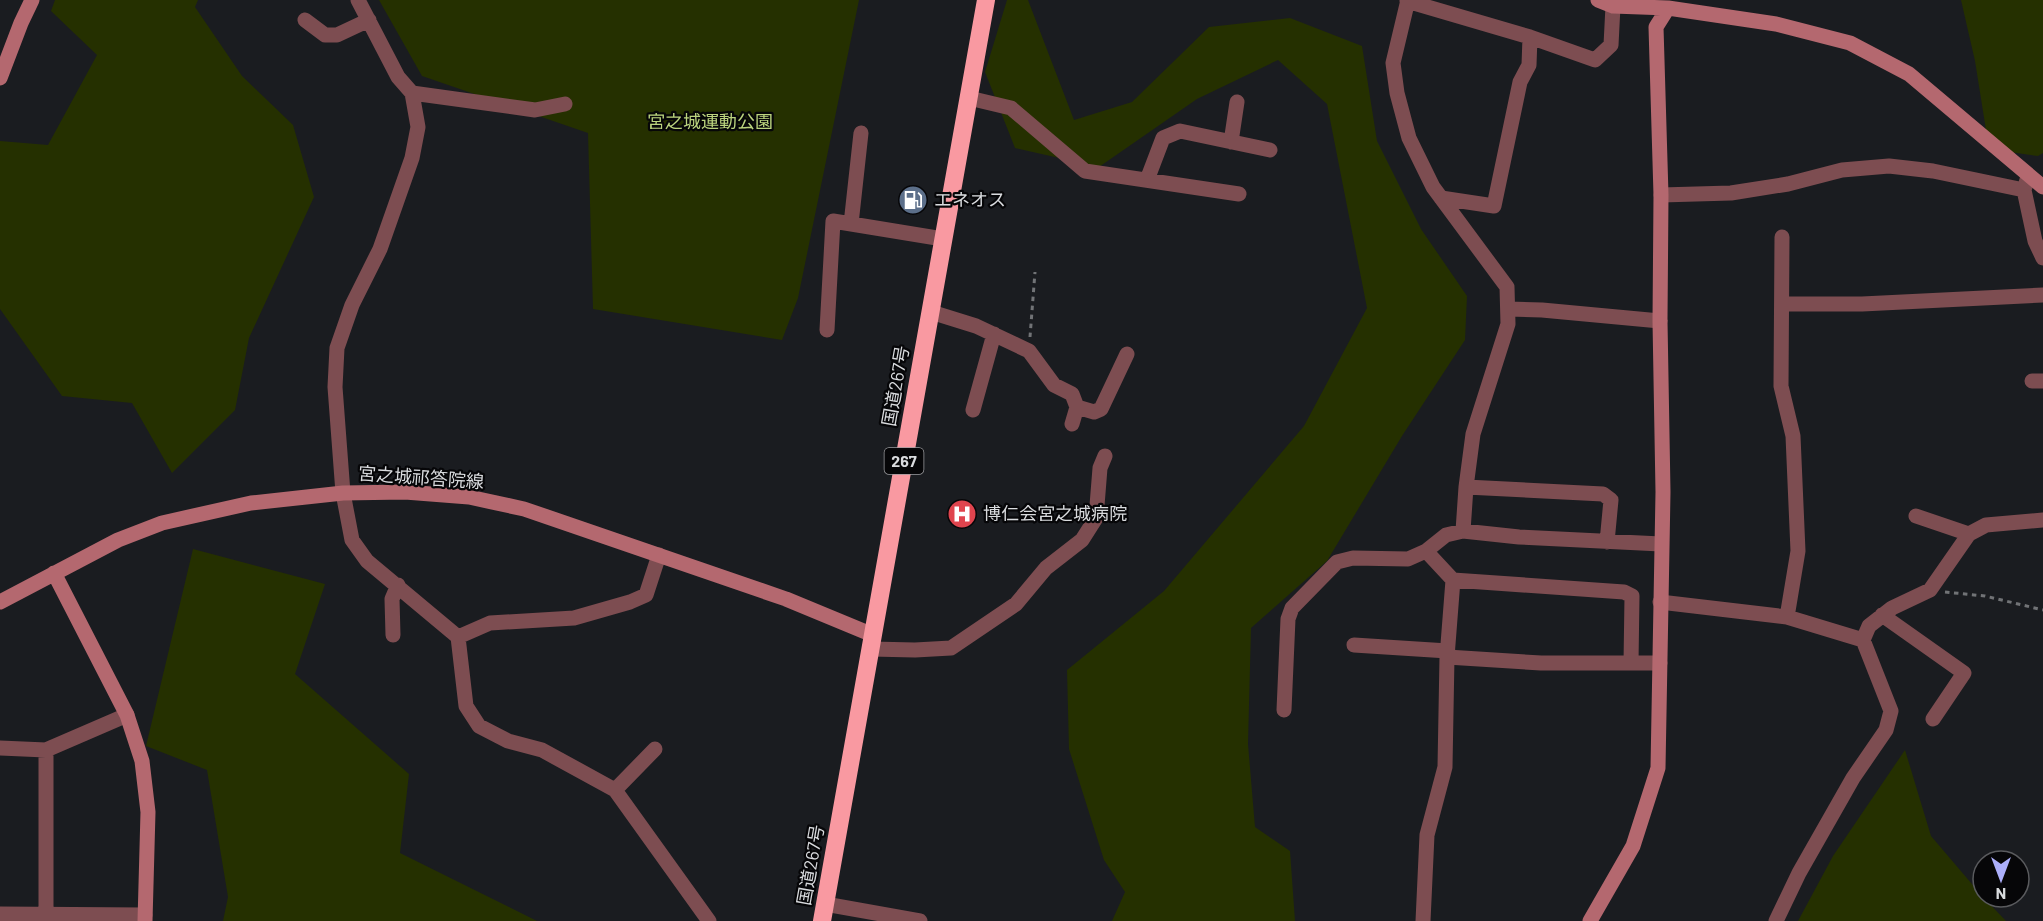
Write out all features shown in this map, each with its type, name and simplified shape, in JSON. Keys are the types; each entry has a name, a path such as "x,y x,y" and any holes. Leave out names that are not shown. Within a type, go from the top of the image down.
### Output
{"highway":[{"name":"国道267号","path":"824,913 986,0"}],"street":[{"path":"0,78 32,0"},
{"path":"358,0 398,77 412,93 418,127 412,158 380,249 352,305 337,348 335,387 343,493 352,540 367,561 458,637 466,706 479,726 508,741 542,750 615,790 709,921"},
{"path":"1463,531 1473,434 1508,324 1507,287 1432,187 1409,138 1396,93 1393,63 1407,0 1530,37 1595,60 1611,45 1614,6"},
{"path":"1598,0 1614,6 1669,4 1776,24 1850,43 1909,74 2026,182 2035,241 2043,258"},
{"path":"1590,921 1633,846 1658,768 1663,492 1660,321 1661,195 1656,27 1669,4"},
{"path":"305,20 325,35 337,35 369,20"},
{"path":"1441,198 1494,206 1520,82 1529,65 1530,37"},
{"path":"412,93 535,110 566,104"},
{"path":"969,98 1011,108 1085,171 1239,194"},
{"path":"1231,142 1237,102"},
{"path":"1147,180 1163,138 1180,131 1270,150"},
{"path":"851,224 861,133"},
{"path":"1661,195 1731,193 1788,184 1842,170 1889,166 2026,182 2043,187"},
{"path":"827,330 833,221 944,239"},
{"path":"1782,237 1781,386 1793,436 1798,551 1787,617"},
{"path":"1782,304 1862,304 2043,295"},
{"path":"1508,309 1660,321"},
{"path":"931,312 976,326 1029,351 1054,385 1072,394 1077,407 1072,424"},
{"path":"973,410 994,334"},
{"path":"1077,407 1094,412 1101,409 1127,354"},
{"path":"872,642 915,650 951,648 1016,604 1046,568 1082,540 1096,518 1100,468 1105,456"},
{"path":"1466,486 1603,494 1611,500 1607,542"},
{"name":"宮之城祁答院線","path":"0,602 118,540 162,523 250,503 343,493 405,492 469,497 524,509 786,598 872,642"},
{"path":"1917,516 1970,534"},
{"path":"1776,921 1799,873 1853,778 1886,730 1891,711 1863,640 1869,626 1892,608 1930,590 1970,534 1986,525 2043,520"},
{"path":"1284,710 1288,619 1292,608 1336,562 1353,558 1408,559 1426,551 1446,535 1463,531 1520,537 1661,544"},
{"path":"1426,551 1453,580 1624,592 1632,596 1631,663"},
{"path":"458,637 490,623 574,618 630,602 646,595 659,555"},
{"path":"0,914 145,918 148,812 142,761 127,715 54,573"},
{"path":"1423,921 1427,835 1445,767 1447,654 1453,580"},
{"path":"393,635 392,599 398,585"},
{"path":"1660,602 1787,617 1863,640"},
{"path":"1882,615 1964,673 1933,719"},
{"path":"1354,645 1541,663 1660,663"},
{"path":"0,748 46,750 127,715"},
{"path":"615,790 655,749"},
{"path":"46,750 46,917"},
{"path":"824,913 920,921"}],"path":[{"path":"1029,351 1035,272"},
{"path":"1930,590 1985,596 2043,610"}],"green space":[{"path":"55,0 198,0 195,7 242,76 293,125 314,197 249,338 235,410 172,473 132,403 62,396 0,309 0,141 48,145 97,55 51,11"},
{"name":"宮之城運動公園","path":"379,0 859,0 798,298 782,340 593,309 588,133 422,76"},
{"path":"1007,0 1028,0 1074,120 1132,102 1209,27 1290,18 1362,46 1377,141 1421,229 1467,296 1465,340 1402,436 1327,561 1251,628 1248,744 1255,827 1290,851 1295,921 1112,921 1125,892 1104,860 1069,749 1067,670 1164,591 1304,426 1367,308 1327,104 1278,60 1197,99 1099,167 1015,148 985,72"},
{"path":"1961,0 2043,0 2043,153 2038,156 1989,149 1975,61"},
{"path":"193,549 325,584 295,674 409,774 400,853 537,921 223,921 228,897 207,770 146,746"},
{"path":"1905,750 1931,836 1971,883 1971,909 1994,909 2006,921 1798,921 1833,856"}],"place":[{"name":"エネオス","path":"913,200"},
{"name":"博仁会宮之城病院","path":"962,514"}]}
